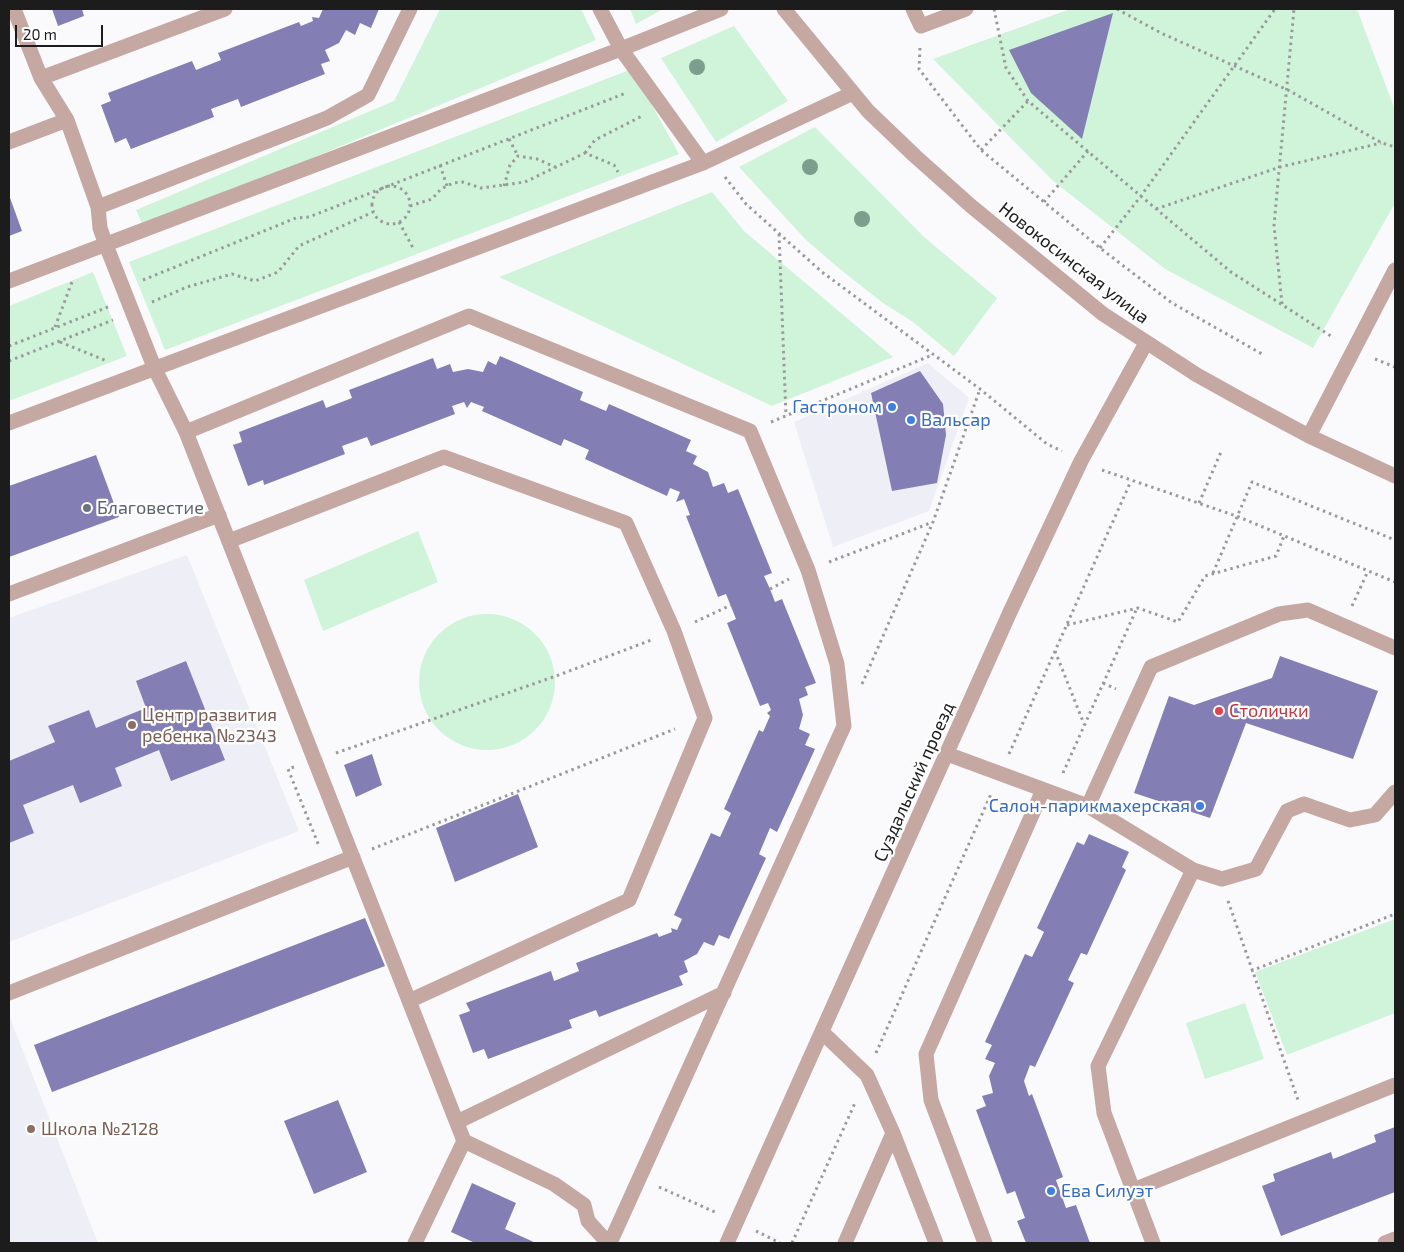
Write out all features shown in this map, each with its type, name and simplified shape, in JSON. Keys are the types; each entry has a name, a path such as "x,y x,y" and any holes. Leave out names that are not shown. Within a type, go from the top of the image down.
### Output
{"street":[{"path":"14,9 41,78 67,120 98,207 100,228 106,245 154,367 186,432 464,1141 554,1184 584,1205 588,1221 609,1243 844,726 837,664 808,570 750,431 469,316 186,432"},
{"path":"41,78 225,9"},
{"path":"98,207 327,118 368,95 410,9"},
{"path":"600,9 621,49 703,163"},
{"path":"9,281 621,49 720,9"},
{"name":"Новокосинская улица","path":"784,9 853,93 915,156 971,206 1076,292 1146,343 1212,383 1309,436 1395,476"},
{"path":"913,9 921,26 966,9"},
{"path":"9,423 135,374 703,163 853,93"},
{"path":"9,142 67,120"},
{"path":"1309,436 1395,270"},
{"name":"Суздальский проезд","path":"727,1243 1081,462 1146,343"},
{"path":"229,541 444,457 626,523 674,631 705,718 629,900 409,1000"},
{"path":"9,594 219,515"},
{"path":"1088,806 1151,667 1279,614 1308,610 1395,648"},
{"path":"947,754 1088,806 1193,870 1222,879 1256,869 1287,811 1304,804 1350,820 1375,815 1395,792"},
{"path":"985,1243 930,1100 926,1054 1048,792"},
{"path":"9,993 353,857"},
{"path":"1153,1243 1104,1113 1098,1066 1193,870"},
{"path":"457,1122 724,993"},
{"path":"823,1033 867,1075 893,1133 936,1243"},
{"path":"1132,1191 1395,1085"},
{"path":"845,1243 893,1133"},
{"path":"415,1243 464,1141"},
{"path":"1385,1243 1395,1239"}],"path":[{"path":"994,9 1006,68 1028,102 1231,272 1354,351 1395,367"},
{"path":"1117,9 1161,33 1288,90 1382,143 1395,147"},
{"path":"1100,248 1141,196 1275,9"},
{"path":"1282,305 1274,225 1294,9"},
{"path":"921,26 919,69 981,150 1100,248 1172,303 1262,354"},
{"path":"9,361 59,342 130,306 138,283 296,218 309,217 628,93"},
{"path":"981,150 1028,102"},
{"path":"410,206 432,199 446,186 463,182 482,188 525,182 585,154 595,140 644,116"},
{"path":"509,139 518,156"},
{"path":"1156,209 1280,167 1382,143"},
{"path":"1044,202 1088,151"},
{"path":"585,154 614,165 628,190"},
{"path":"518,156 537,159 555,168"},
{"path":"504,186 510,165 518,156"},
{"path":"440,165 446,186"},
{"path":"719,169 746,204 822,272 980,389 1047,444"},
{"path":"393,186 402,189 408,196 410,206 407,215 399,222 385,222 373,212 374,198 383,187 393,186"},
{"path":"9,346 55,328 232,274 255,281 278,272 299,246 373,212"},
{"path":"399,222 423,267"},
{"path":"779,233 786,416"},
{"path":"55,328 83,254"},
{"path":"59,342 135,374"},
{"path":"750,431 932,355"},
{"path":"859,690 932,522 980,389"},
{"path":"1199,504 1221,452"},
{"path":"792,1243 1131,481 1238,518 1395,582"},
{"path":"1212,574 1238,518 1252,482 1395,540"},
{"path":"770,589 808,570 932,522"},
{"path":"1067,625 1138,608 1178,622 1206,576 1276,556 1284,536"},
{"path":"328,867 288,769 556,676 674,631 731,605"},
{"path":"1048,792 1084,725 1138,608"},
{"path":"1055,652 1084,725"},
{"path":"353,857 705,718"},
{"path":"1222,879 1251,971 1305,1121"},
{"path":"1251,971 1395,914"},
{"path":"640,1178 780,1243"}],"shaded area":[{"path":"928,363 969,398 929,511 833,547 794,422"},
{"name":"Центр развития ребенка №2343","path":"187,555 299,831 9,942 9,618"},
{"name":"Школа №2128","path":"9,1015 98,1243 9,1243"}],"green space":[{"path":"440,9 581,9 596,40 144,228 136,210 394,101"},
{"path":"630,9 663,9 636,24"},
{"path":"1070,9 1357,9 1395,110 1395,203 1313,348 1165,269 1052,180 933,59"},
{"path":"734,26 788,101 716,142 661,58"},
{"path":"632,69 679,154 165,350 129,262"},
{"path":"815,127 924,237 997,298 954,356 913,322 883,303 806,240 739,167"},
{"path":"712,192 744,231 893,357 772,406 499,277"},
{"path":"93,272 127,356 9,401 9,306"},
{"path":"418,531 438,582 323,631 304,580"},
{"path":"487,614 513,619 525,625 535,634 544,644 550,656 555,682 550,708 544,720 535,730 525,739 513,745 487,750 461,745 449,739 439,730 430,720 424,708 419,682 424,656 430,644 439,634 449,625 461,619"},
{"path":"1395,919 1395,1013 1287,1055 1255,972"},
{"path":"1245,1003 1264,1059 1205,1079 1186,1023"}],"building":[{"path":"52,9 82,9 84,16 58,26"},
{"path":"323,9 379,9 371,28 360,23 355,35 346,30 339,43 325,50 330,61 321,64 325,74 241,107 238,99 211,109 214,117 131,149 126,138 115,143 101,105 111,101 108,93 192,61 196,70 221,60 218,53 299,22 301,26 313,21 312,17 319,18"},
{"path":"1113,13 1082,139 1031,93 1009,50"},
{"path":"9,195 22,231 9,236"},
{"path":"500,356 583,392 580,400 606,411 609,404 691,440 686,451 697,456 693,464 708,472 713,487 724,483 728,493 738,489 772,573 764,576 775,602 782,599 816,683 805,687 808,695 799,699 803,715 799,729 810,734 805,745 815,749 777,832 770,828 759,854 766,858 729,939 719,935 714,946 704,942 697,954 684,961 688,972 679,976 683,985 599,1017 596,1010 569,1020 572,1028 488,1059 484,1049 473,1053 459,1015 470,1011 466,1003 551,971 554,981 579,971 576,963 657,933 659,937 672,932 671,928 677,930 682,919 674,915 711,833 720,837 731,813 724,809 759,730 763,732 770,716 767,713 771,710 768,703 760,706 727,623 736,619 726,594 718,597 686,516 690,515 684,499 676,502 680,492 670,488 667,496 585,459 589,450 564,439 561,446 482,411 484,407 471,402 467,408 464,402 452,406 455,414 371,446 367,437 342,446 345,454 264,485 263,480 248,486 233,445 242,442 239,432 323,400 326,408 352,398 349,390 433,358 437,369 450,364 453,372 468,369 483,372 488,361 496,365"},
{"name":"Вальсар","path":"920,371 943,404 946,435 937,483 892,491 871,393"},
{"path":"96,455 119,517 9,557 9,486"},
{"path":"1280,656 1378,691 1353,759 1246,723 1210,818 1134,793 1169,696 1194,705 1272,678"},
{"path":"186,661 225,760 171,781 159,750 115,768 122,786 80,803 73,785 23,805 34,833 9,843 9,761 55,742 48,726 89,710 96,728 146,708 136,681"},
{"path":"372,754 382,785 356,797 344,765"},
{"path":"518,794 538,847 455,882 436,828"},
{"path":"1089,834 1129,852 1122,867 1126,870 1087,955 1081,953 1068,980 1074,983 1035,1067 1030,1065 1024,1081 1029,1096 1032,1094 1063,1177 1056,1180 1066,1208 1076,1205 1090,1243 1026,1243 1017,1221 1025,1218 1015,1191 1007,1194 976,1110 986,1106 982,1096 993,1093 989,1076 995,1063 985,1059 992,1045 985,1042 1025,954 1032,957 1044,932 1037,928 1077,842 1084,845"},
{"path":"365,918 385,966 52,1092 34,1045"},
{"path":"338,1100 367,1172 314,1194 284,1121"},
{"path":"1395,1127 1395,1192 1281,1236 1262,1186 1275,1181 1273,1174 1331,1152 1333,1159 1376,1142 1374,1135"},
{"path":"472,1183 516,1203 505,1229 536,1243 475,1243 451,1232"}],"place":[{"name":"Гастроном","path":"892,407"},
{"name":"Вальсар","path":"911,420"},
{"name":"Благовестие","path":"87,508"},
{"name":"Столички","path":"1219,711"},
{"name":"Центр развития ребенка №2343","path":"132,725"},
{"name":"Салон-парикмахерская","path":"1200,806"},
{"name":"Школа №2128","path":"31,1129"},
{"name":"Ева Силуэт","path":"1051,1191"}]}
